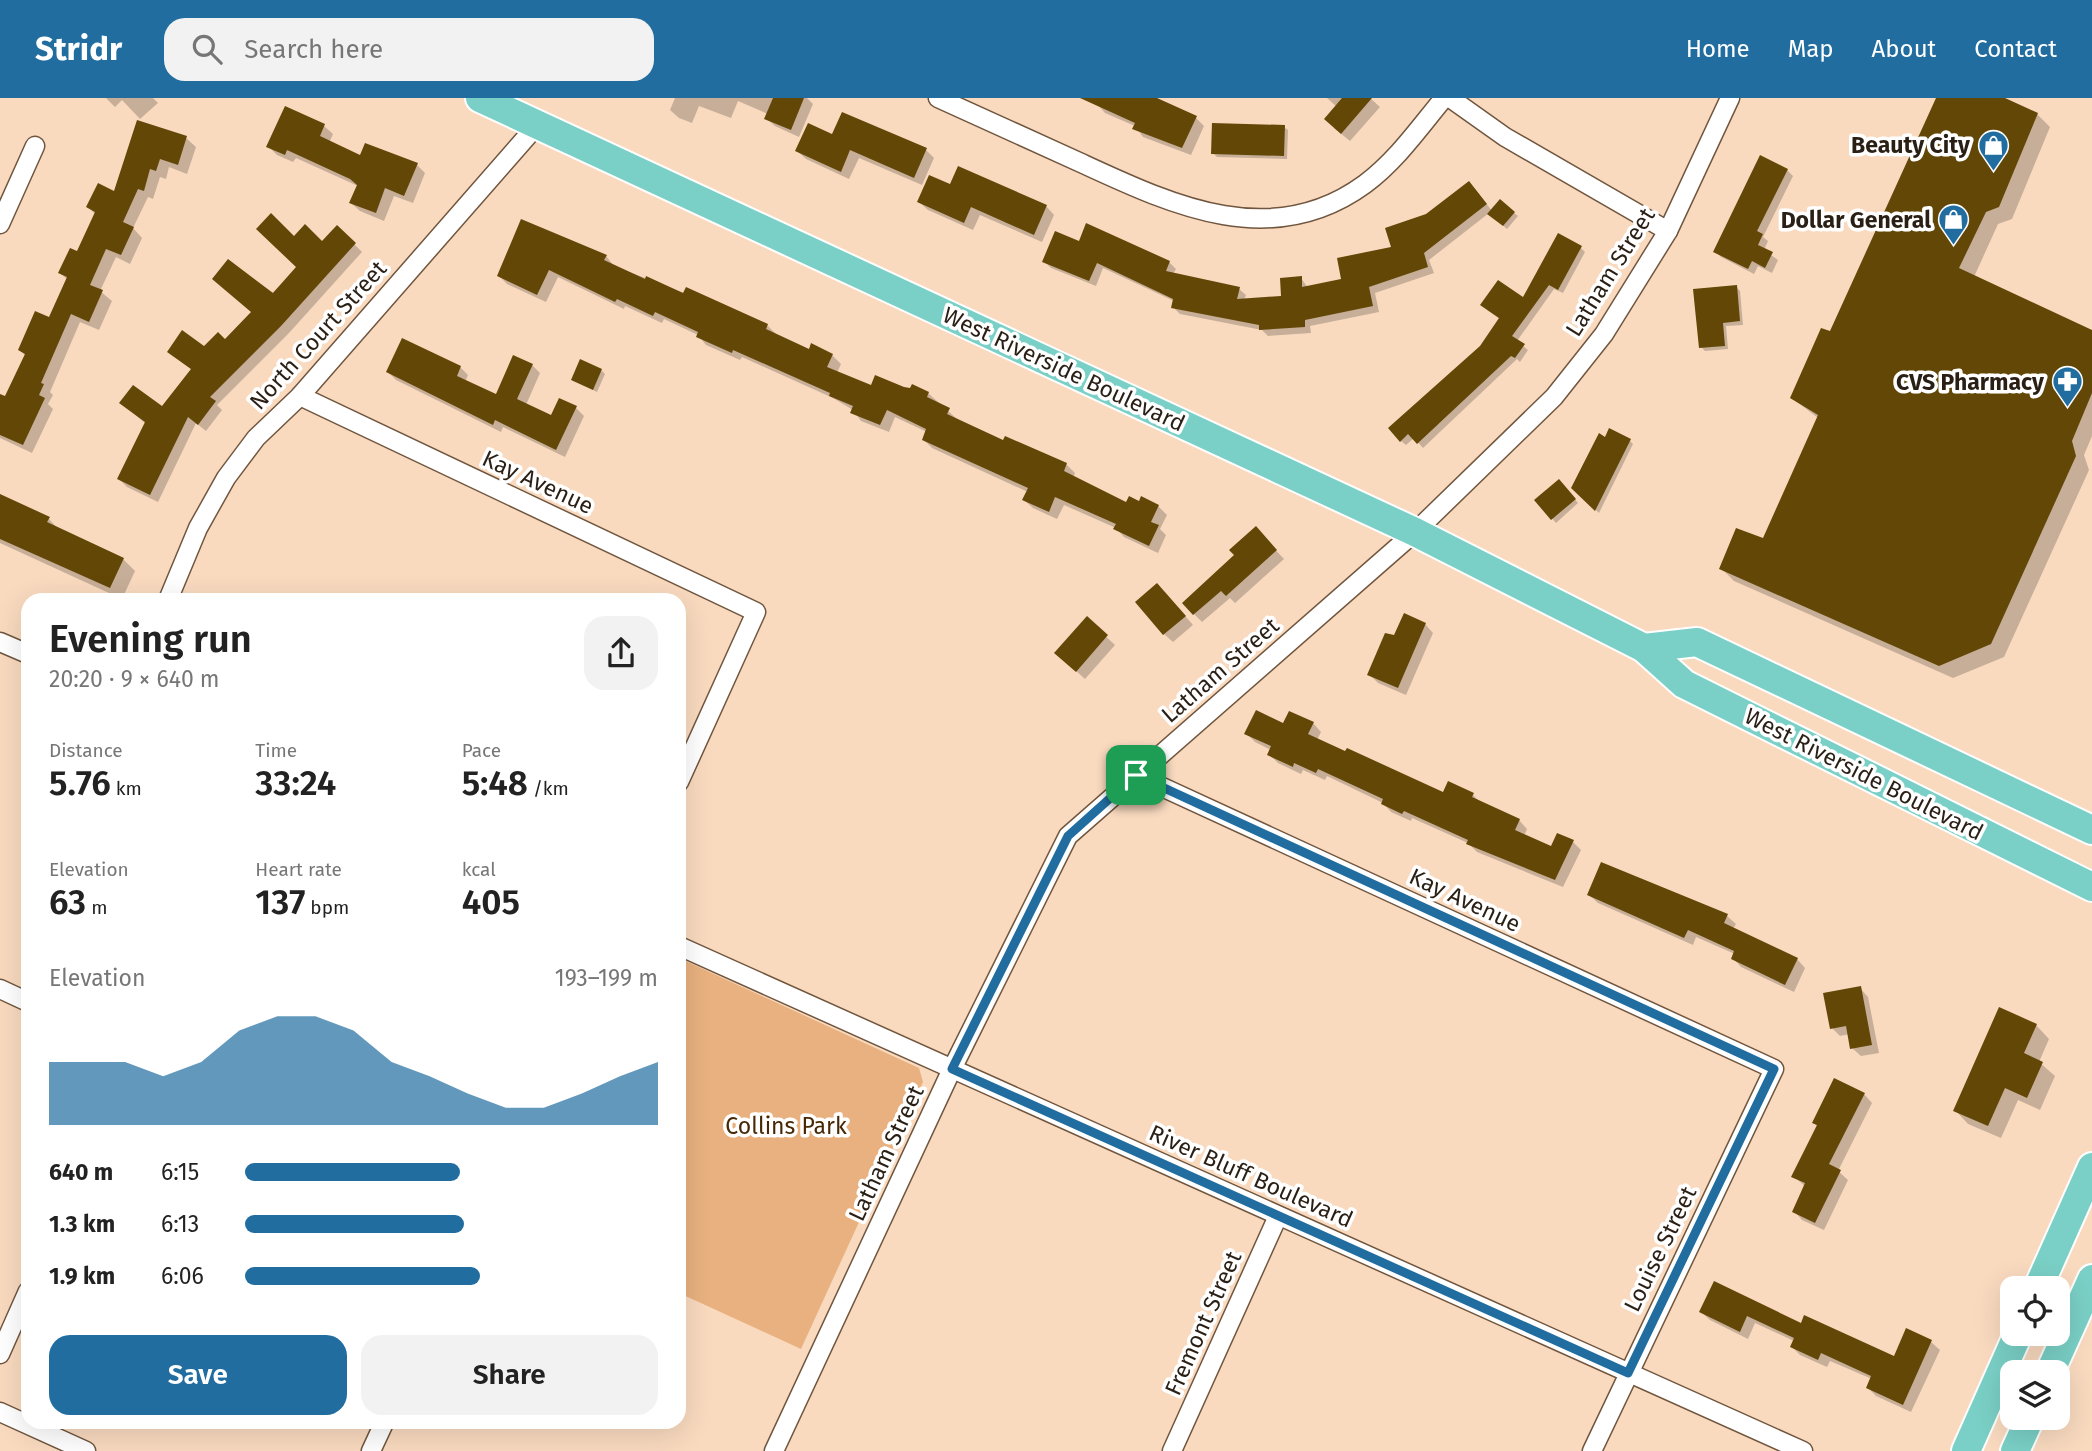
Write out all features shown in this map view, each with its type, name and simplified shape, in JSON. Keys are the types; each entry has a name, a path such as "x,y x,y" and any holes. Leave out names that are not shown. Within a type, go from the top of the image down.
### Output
{"main road":[{"name":"West Riverside Boulevard","path":"480,98 1415,532 1644,648 1684,684 2090,888"},
{"name":"West Riverside Boulevard","path":"1644,648 1697,642 2092,830"},
{"path":"2043,1276 2092,1167"},
{"path":"2055,1360 2092,1279"},
{"path":"1966,1451 2013,1346"},
{"path":"2015,1451 2025,1430"}],"street":[{"path":"938,98 1171,204 1213,216 1252,219 1294,214 1318,207 1363,185 1396,157 1444,98"},
{"path":"1450,98 1505,137 1668,232"},
{"name":"Latham Street","path":"774,1451 952,1069 1068,836 1415,532 1554,397 1604,334 1668,232 1730,98"},
{"name":"North Court Street","path":"170,593 198,528 226,478 256,438 300,396 538,124"},
{"path":"0,224 35,146"},
{"name":"Kay Avenue","path":"300,396 756,612 686,767"},
{"path":"0,642 21,651"},
{"name":"Kay Avenue","path":"1136,775 1774,1069"},
{"name":"River Bluff Boulevard","path":"686,949 1802,1451"},
{"path":"0,989 21,999"},
{"name":"Louise Street","path":"1592,1451 1774,1069"},
{"name":"Fremont Street","path":"1172,1451 1278,1216"},
{"path":"0,1354 21,1307"},
{"path":"0,1412 21,1422"},
{"path":"37,1429 86,1451"},
{"path":"371,1451 381,1429"}],"green space":[{"name":"Collins Park","path":"686,961 919,1068 923,1082 801,1349 686,1296"}],"building":[{"path":"773,98 804,98 791,130 764,119"},
{"path":"1080,98 1157,98 1197,116 1182,148 1132,129 1135,123"},
{"path":"1342,98 1372,98 1341,134 1324,119"},
{"path":"1936,98 2005,98 2038,113 1999,207 1986,212 1959,268 2092,330 2092,393 2072,441 2076,456 1991,644 1939,666 1719,569 1736,528 1763,538 1818,415 1790,398 1821,328 1830,331"},
{"path":"285,106 325,124 320,136 360,155 365,143 418,163 404,196 385,188 376,213 349,203 357,185 350,179 287,150 285,155 266,147"},
{"path":"842,112 927,148 914,178 850,150 841,172 795,151 808,123 832,134"},
{"path":"137,120 187,136 178,165 160,159 156,171 150,169 144,191 138,189 123,222 134,227 121,255 106,249 90,285 103,290 89,322 71,314 41,383 44,384 39,395 45,398 23,445 0,435 0,394 5,396 25,354 18,350 35,311 49,317 67,277 58,273 70,248 77,251 95,212 86,207 98,183 114,191"},
{"path":"1212,123 1285,125 1284,156 1211,154"},
{"path":"1760,155 1788,169 1757,231 1763,234 1758,245 1773,252 1765,268 1752,261 1748,269 1713,252"},
{"path":"958,166 1047,205 1034,235 971,207 964,223 917,202 929,175 950,184"},
{"path":"1469,181 1487,204 1424,253 1428,267 1369,287 1373,306 1305,320 1305,327 1259,330 1259,325 1171,308 1173,299 1097,263 1089,281 1042,262 1055,231 1079,241 1086,223 1170,261 1166,271 1240,287 1237,299 1281,296 1280,278 1302,276 1302,287 1341,279 1337,258 1391,247 1385,228 1426,214"},
{"path":"1500,199 1515,212 1503,226 1487,214"},
{"path":"271,213 294,236 305,224 322,241 337,225 356,243 281,326 210,397 216,401 198,425 188,417 150,495 117,479 145,422 119,403 133,385 162,406 191,369 167,352 182,330 204,346 218,332 225,339 251,312 212,279 228,259 273,293 296,267 256,229"},
{"path":"521,219 607,255 604,260 645,279 646,276 683,293 686,287 768,324 766,329 809,349 811,343 833,354 827,367 871,385 875,375 904,387 910,388 912,384 929,392 927,397 950,408 947,414 1003,440 1005,436 1067,463 1064,471 1126,502 1129,496 1139,501 1141,496 1159,505 1151,522 1159,525 1149,546 1113,529 1116,524 1055,497 1049,512 1022,500 1028,488 922,440 926,429 887,410 880,425 850,413 853,406 829,396 830,393 733,350 732,353 696,337 698,332 655,312 653,316 617,299 615,302 549,270 537,295 497,276"},
{"path":"1558,233 1582,246 1558,290 1549,285 1512,336 1525,344 1515,358 1511,356 1417,444 1408,434 1400,442 1388,428 1480,346 1499,318 1480,305 1498,280 1523,297"},
{"path":"1737,285 1740,321 1723,323 1725,346 1699,348 1693,289"},
{"path":"402,338 461,366 457,376 496,394 513,355 533,364 517,399 551,415 559,398 577,406 556,450 495,420 493,425 386,372"},
{"path":"580,359 602,369 593,390 571,380"},
{"path":"1609,428 1631,439 1595,511 1571,488 1599,433 1605,437"},
{"path":"1559,479 1576,499 1551,520 1534,500"},
{"path":"0,494 50,517 47,522 124,558 110,588 0,539"},
{"path":"1256,526 1277,550 1226,596 1221,591 1193,615 1182,603 1234,555 1229,550"},
{"path":"1157,583 1186,616 1163,635 1135,602"},
{"path":"1404,613 1426,623 1398,688 1367,675 1385,633 1394,635"},
{"path":"1087,616 1108,635 1076,672 1054,653"},
{"path":"1256,710 1283,723 1289,711 1314,722 1308,734 1345,751 1347,748 1443,792 1448,781 1474,793 1472,797 1520,819 1515,830 1551,846 1557,833 1574,840 1555,880 1466,844 1468,840 1404,811 1402,814 1381,804 1383,799 1318,769 1316,773 1294,763 1293,767 1267,755 1271,746 1244,734"},
{"path":"1601,862 1728,914 1724,923 1798,958 1785,985 1731,959 1734,951 1688,930 1684,938 1587,895"},
{"path":"1861,986 1872,1045 1850,1049 1846,1026 1830,1029 1823,993"},
{"path":"1999,1007 2037,1024 2024,1053 2043,1062 2027,1098 2005,1088 1988,1126 1953,1111"},
{"path":"1834,1078 1865,1093 1829,1164 1841,1170 1815,1223 1792,1212 1805,1183 1791,1177 1817,1125 1812,1123"},
{"path":"1714,1281 1801,1323 1804,1315 1894,1356 1906,1328 1932,1340 1903,1405 1866,1388 1871,1376 1821,1353 1818,1360 1790,1347 1794,1338 1747,1316 1740,1332 1699,1312"}],"place":[{"name":"Beauty City","path":"1993,172"},
{"name":"Dollar General","path":"1954,247"},
{"name":"CVS Pharmacy","path":"2067,409"}],"route":[{"path":"1136,775 1774,1069 1628,1373 952,1069 1068,836 1136,775"}]}
